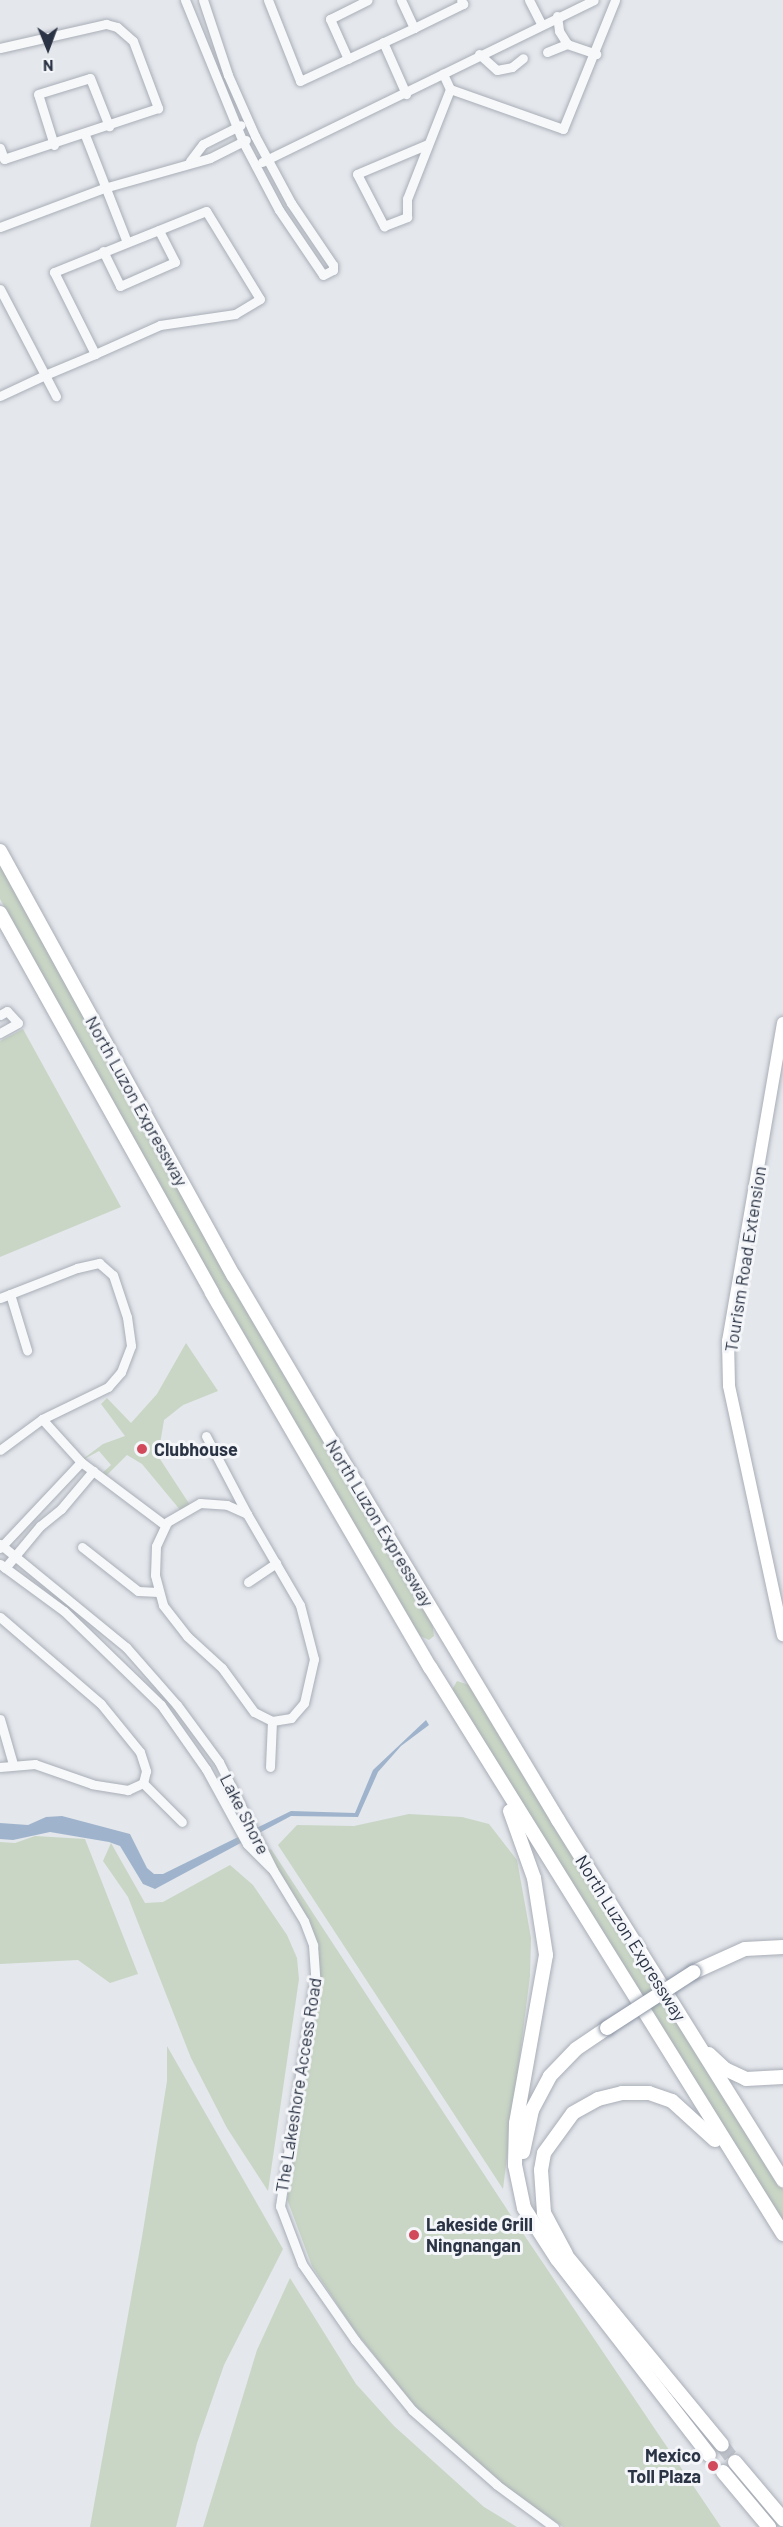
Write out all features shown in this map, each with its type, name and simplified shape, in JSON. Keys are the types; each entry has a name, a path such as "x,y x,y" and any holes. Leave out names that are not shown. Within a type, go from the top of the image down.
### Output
{"highway":[{"name":"North Luzon Expressway","path":"0,851 240,1286 408,1572 678,2014 783,2180"},
{"name":"North Luzon Expressway","path":"0,913 212,1293 486,1760 783,2234"},
{"path":"486,1760 528,1854 544,1932 543,1981 515,2143 515,2165 524,2208 540,2236 709,2455"},
{"path":"540,2236 529,2204 522,2166 532,2110 562,2062 607,2028 694,1972 745,1949 783,1947"},
{"path":"678,2014 725,2069 756,2080 783,2078"},
{"path":"566,2254 543,2213 544,2153 573,2113 598,2099 622,2093 649,2093 672,2101 693,2116 740,2168"},
{"path":"529,2204 544,2229 722,2445"},
{"path":"735,2462 783,2519"},
{"path":"723,2472 769,2527"}],"main road":[{"name":"Tourism Road Extension","path":"783,1023 728,1341 729,1386 783,1635"}],"street":[{"path":"186,0 236,127 255,165 320,273 333,270 255,136 228,75 203,0"},
{"path":"268,0 300,81 463,4 461,0"},
{"path":"348,59 330,19 368,0"},
{"path":"401,0 414,28"},
{"path":"529,0 541,24"},
{"path":"255,165 406,94 479,54 594,0"},
{"path":"443,74 450,89 563,129 596,54 615,0"},
{"path":"557,16 567,44"},
{"path":"0,48 106,24 127,33 158,108 85,135 4,159 0,148"},
{"path":"383,42 406,94"},
{"path":"547,52 567,44 596,54"},
{"path":"479,54 497,70 512,67 523,58"},
{"path":"54,145 38,94 90,78 109,126"},
{"path":"428,144 357,174 384,226 407,218 407,199 450,89"},
{"path":"190,161 203,144 248,121"},
{"path":"85,135 127,242"},
{"path":"0,227 104,188 223,152 255,136"},
{"path":"216,138 223,152"},
{"path":"0,396 45,375 95,354 160,325 235,314 261,299 206,211 54,272 95,354"},
{"path":"103,251 120,286 175,262 159,230"},
{"path":"0,289 56,396"},
{"path":"0,1015 7,1011 18,1023 0,1033"},
{"path":"0,1299 87,1264 99,1263 113,1275 127,1317 131,1346 121,1372 98,1394 42,1419 0,1450"},
{"path":"10,1294 27,1350"},
{"path":"42,1419 81,1462 165,1525"},
{"path":"206,1436 247,1514 300,1605 314,1659 304,1703 291,1718 272,1721 254,1712 222,1668 172,1620 158,1592 156,1546 165,1525 200,1503 227,1505 247,1514"},
{"path":"1,1546 32,1518 81,1462"},
{"path":"3,1566 40,1526 61,1509 93,1471"},
{"path":"32,1518 40,1526"},
{"name":"Lake Shore","path":"1,1546 126,1647 201,1734 259,1836 273,1870"},
{"path":"82,1547 138,1591 158,1592"},
{"path":"248,1582 276,1563"},
{"name":"Lake Shore","path":"3,1566 64,1611 161,1705 206,1769 247,1844 273,1870"},
{"path":"0,1617 101,1704 145,1761 143,1784"},
{"path":"0,1719 13,1764"},
{"path":"270,1767 272,1721"},
{"path":"0,1767 13,1764 35,1764 122,1790 143,1784"},
{"path":"143,1784 182,1822"},
{"name":"The Lakeshore Access Road","path":"273,1870 304,1921 316,1962 282,2179 280,2206 292,2244 355,2340 412,2410 497,2485 554,2527"}],"green space":[{"path":"0,861 432,1621 434,1636 429,1640 418,1635 134,1143 0,899"},
{"path":"23,1029 121,1207 0,1257 0,1041"},
{"path":"186,1343 218,1391 183,1405 164,1420 158,1456 190,1505 181,1511 142,1464 127,1455 101,1481 99,1476 111,1465 99,1451 79,1462 103,1444 125,1436 101,1404 107,1398 131,1423 157,1394"},
{"path":"457,1681 469,1685 783,2190 783,2225 455,1697 452,1690"},
{"path":"409,1814 462,1817 489,1824 517,1860 531,1938 530,1976 503,2189 278,1845 297,1825 354,1826"},
{"path":"35,1836 85,1839 138,1974 110,1983 78,1960 0,1964 0,1842 15,1843"},
{"path":"111,1843 145,1903 163,1902 230,1865 253,1885 287,1935 297,1958 299,1979 268,2191 227,2128 191,2058 128,1897 103,1861"},
{"path":"271,1849 512,2217 721,2527 563,2527 513,2492 422,2415 352,2327 312,2266 287,2199 318,1986 318,1959 309,1931 264,1854"},
{"path":"167,2046 283,2249 224,2365 197,2443 176,2527 90,2527 142,2237 167,2081"},
{"path":"290,2278 356,2384 394,2426 484,2507 517,2527 203,2527 257,2350"}],"water":[{"path":"426,1720 429,1725 401,1746 378,1772 358,1817 291,1816 155,1889 143,1884 120,1846 109,1842 50,1832 13,1840 0,1839 0,1823 28,1825 46,1817 62,1816 130,1834 147,1868 154,1874 163,1874 291,1811 355,1813 373,1770"}],"tunnel":[{"path":"722,2445 735,2462"}],"place":[{"name":"Clubhouse","path":"142,1449"},
{"name":"Lakeside Grill Ningnangan","path":"414,2235"},
{"name":"Mexico Toll Plaza","path":"713,2466"}]}
